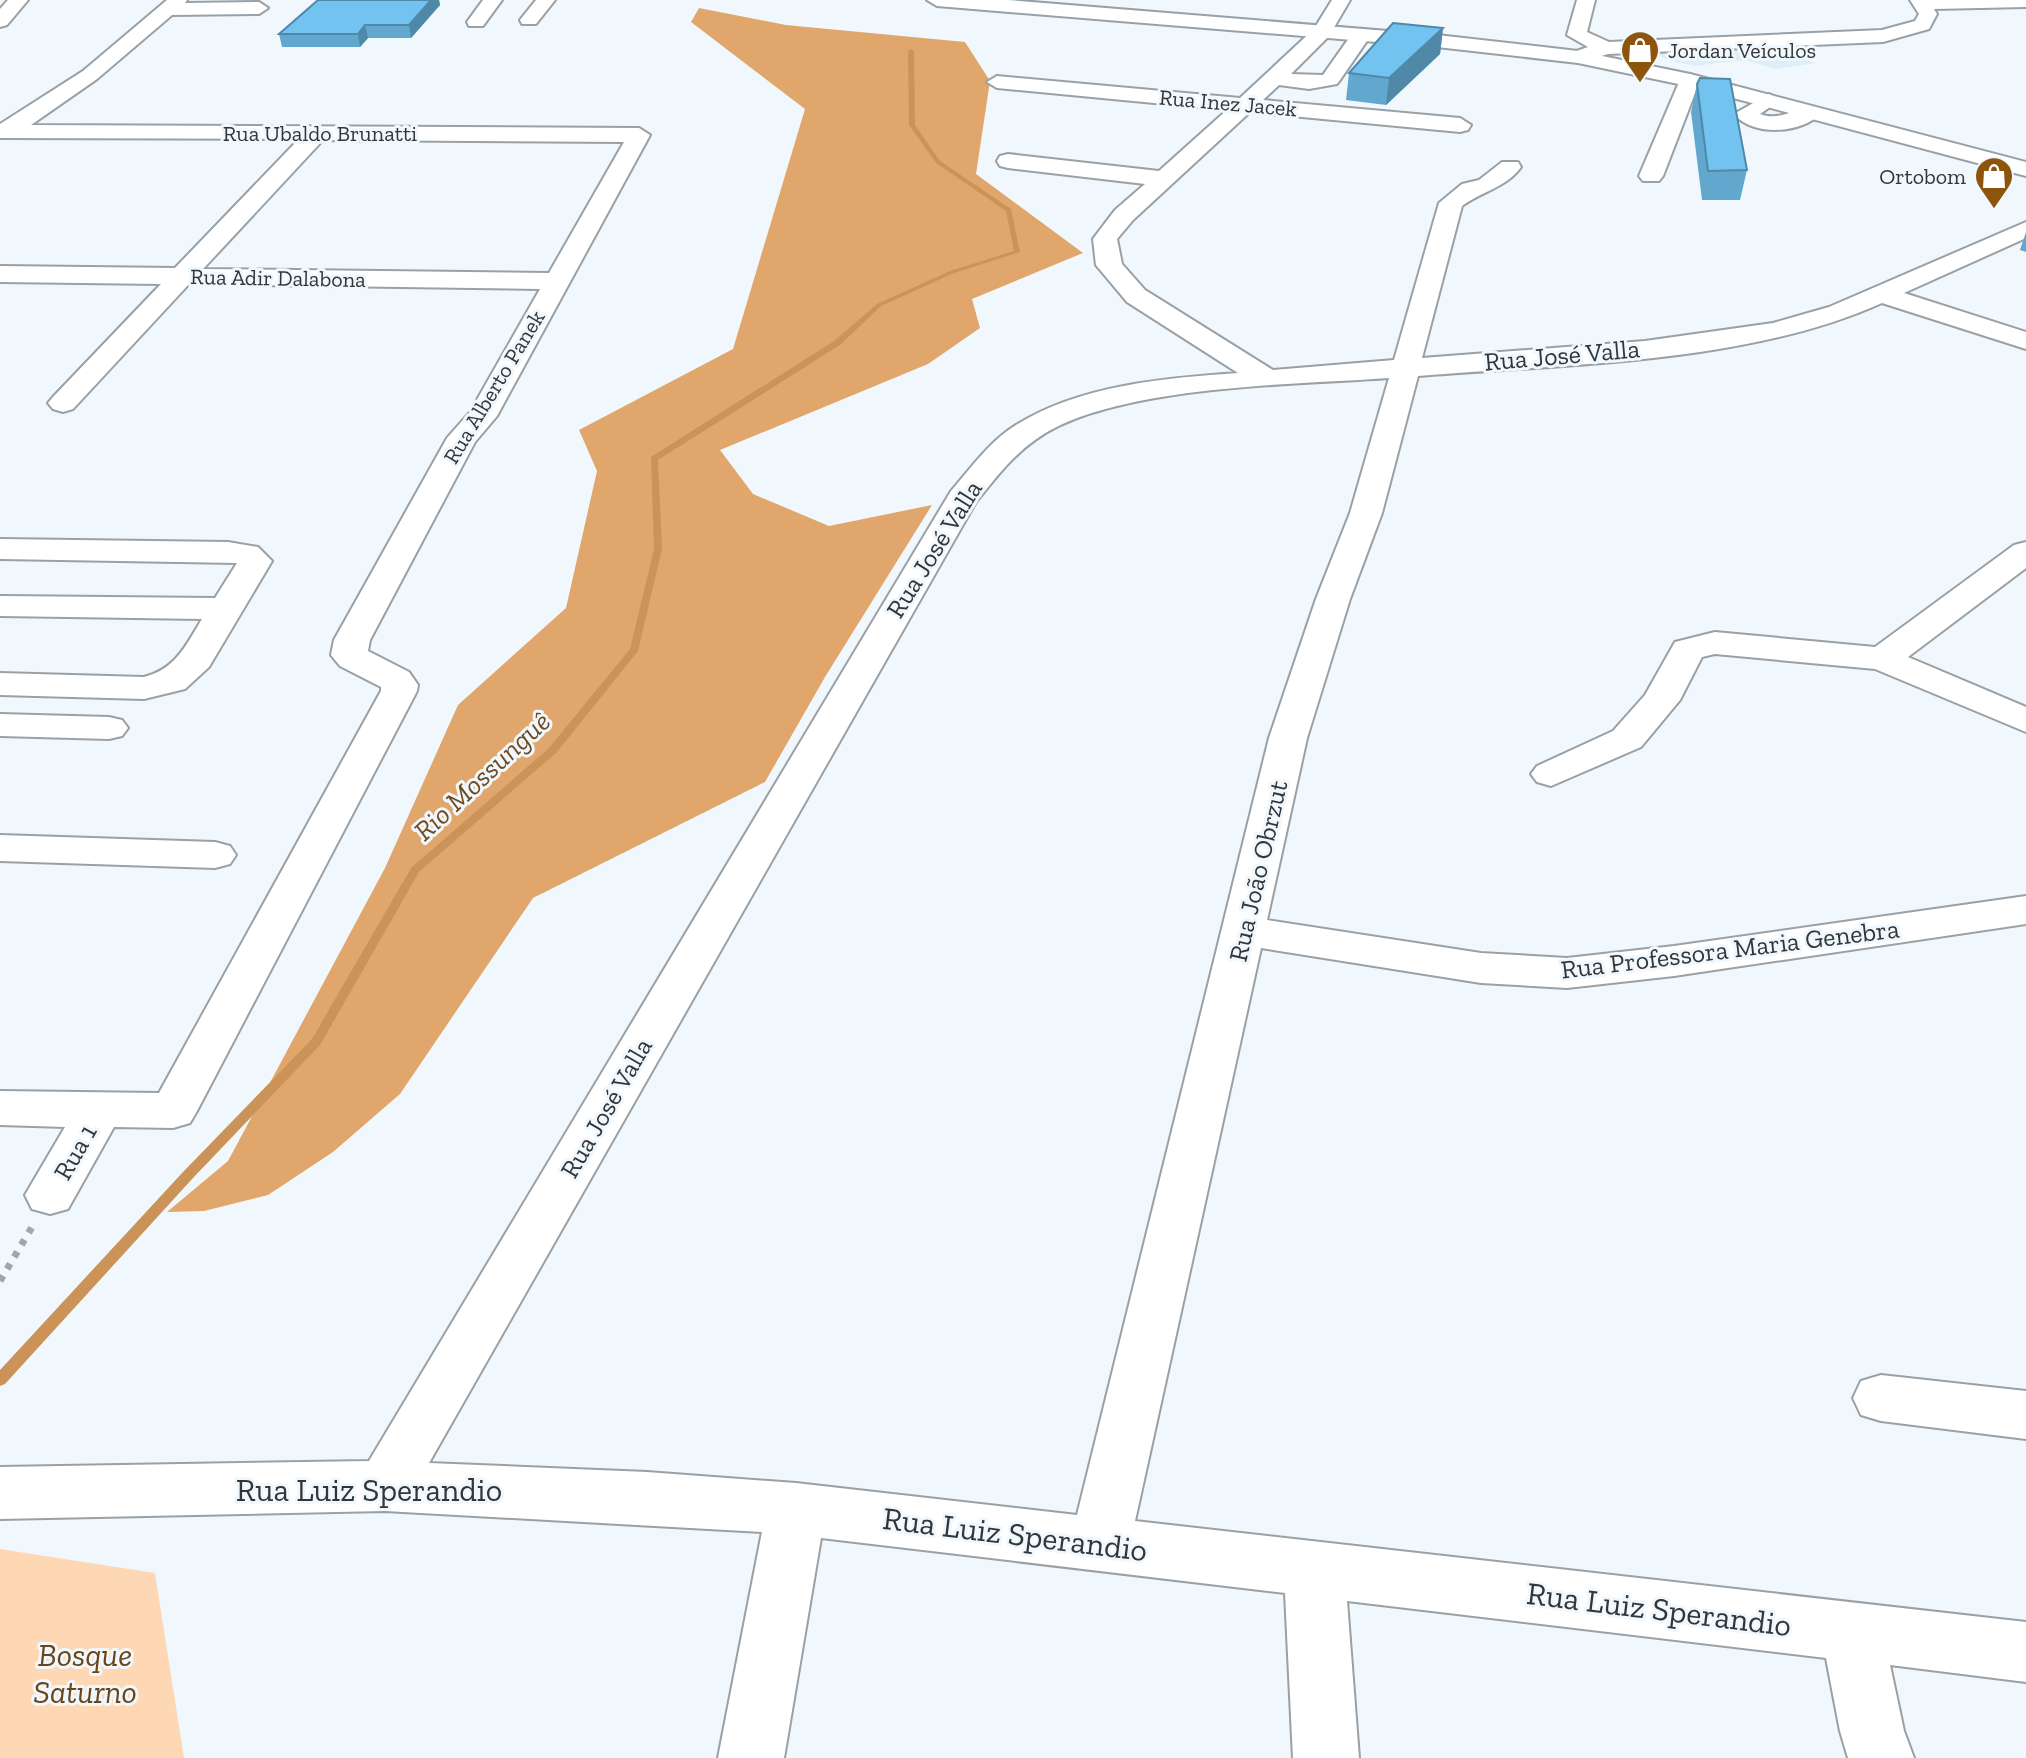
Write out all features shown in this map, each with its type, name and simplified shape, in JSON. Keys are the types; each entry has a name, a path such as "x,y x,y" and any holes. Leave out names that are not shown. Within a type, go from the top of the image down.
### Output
{"main road":[{"path":"0,1 15,0"},
{"path":"0,21 15,0"},
{"path":"937,0 1043,4 1593,55 2026,169"}],"street":[{"path":"476,22 493,0"},
{"path":"529,20 546,0"},
{"path":"1266,378 1155,310 1128,288 1109,265 1105,239 1113,227 1322,32 1341,0"},
{"path":"1586,0 1577,35 1593,55 1641,46 1854,39 1899,33 1922,25 1928,14 1921,2 2026,1"},
{"path":"3,131 90,75 178,3 259,8"},
{"path":"1274,78 1309,83 1330,80 1361,35"},
{"path":"1742,43 1783,53 1842,50"},
{"path":"1651,176 1690,80"},
{"name":"Rua Inez Jacek","path":"997,82 1460,125"},
{"name":"Rua Ubaldo Brunatti","path":"3,131 639,135"},
{"path":"63,403 317,133"},
{"name":"Rua Alberto Panek","path":"100,1109 173,1111 399,691 396,680 349,655 352,640 462,438 482,416 639,135"},
{"path":"1008,161 1165,179"},
{"name":"Rua João Obrzut","path":"1100,1544 1288,738 1333,599 1360,530 1453,200 1470,189 1487,185 1510,167"},
{"name":"Rua José Valla","path":"385,1486 962,498 979,474 1027,431 1084,405 1155,390 1266,378 1608,352 1738,337 1810,322 2026,229"},
{"name":"Rua Adir Dalabona","path":"0,274 557,281"},
{"path":"1881,294 2026,341"},
{"path":"0,549 246,554 255,561 191,667 172,681 144,688 0,684"},
{"path":"1882,659 2026,552"},
{"path":"0,606 227,609"},
{"path":"1551,774 1627,739 1661,700 1688,650 1715,643 1882,659 2026,721"},
{"path":"0,725 109,728"},
{"path":"0,848 215,855"},
{"name":"Rua Professora Maria Genebra","path":"1244,931 1481,968 1567,973 1674,961 2026,910"},
{"path":"0,1108 100,1109"},
{"name":"Rua 1","path":"50,1195 100,1109"},
{"path":"1881,1398 2026,1415"},
{"name":"Rua Luiz Sperandio","path":"0,1493 385,1486 647,1498 796,1509 2026,1652"},
{"path":"751,1758 796,1509"},
{"path":"1314,1569 1326,1758"},
{"path":"1852,1632 1872,1731 1881,1758"}],"path":[{"path":"0,1281 50,1195"}],"shaded area":[{"path":"699,8 786,25 965,42 990,81 976,174 1083,253 972,299 980,328 928,364 720,450 753,494 829,526 932,505 825,677 765,782 533,898 400,1094 333,1152 268,1195 204,1211 167,1212 228,1161 385,868 458,705 566,608 597,471 579,430 733,349 805,109 691,22"},
{"path":"1755,48 1817,63 1776,69 1744,60 1694,66 1665,59 1657,53"}],"green space":[{"name":"Bosque Saturno","path":"0,1549 155,1573 184,1758 0,1758"}],"building":[{"path":"318,0 431,0 409,25 365,25 358,34 279,34"},
{"path":"1393,23 1443,28 1389,78 1349,73"},
{"path":"1700,78 1730,79 1747,170 1708,171 1697,84"}],"waterway":[{"name":"Rio Mossunguê","path":"0,1380 188,1175 316,1042 415,870 553,750 635,649 658,549 654,459 837,343 879,305 952,272 1017,252 1009,210 938,162 912,125 911,51"}],"place":[{"name":"Jordan Veículos","path":"1640,84"},
{"name":"Ortobom","path":"1994,210"}]}
